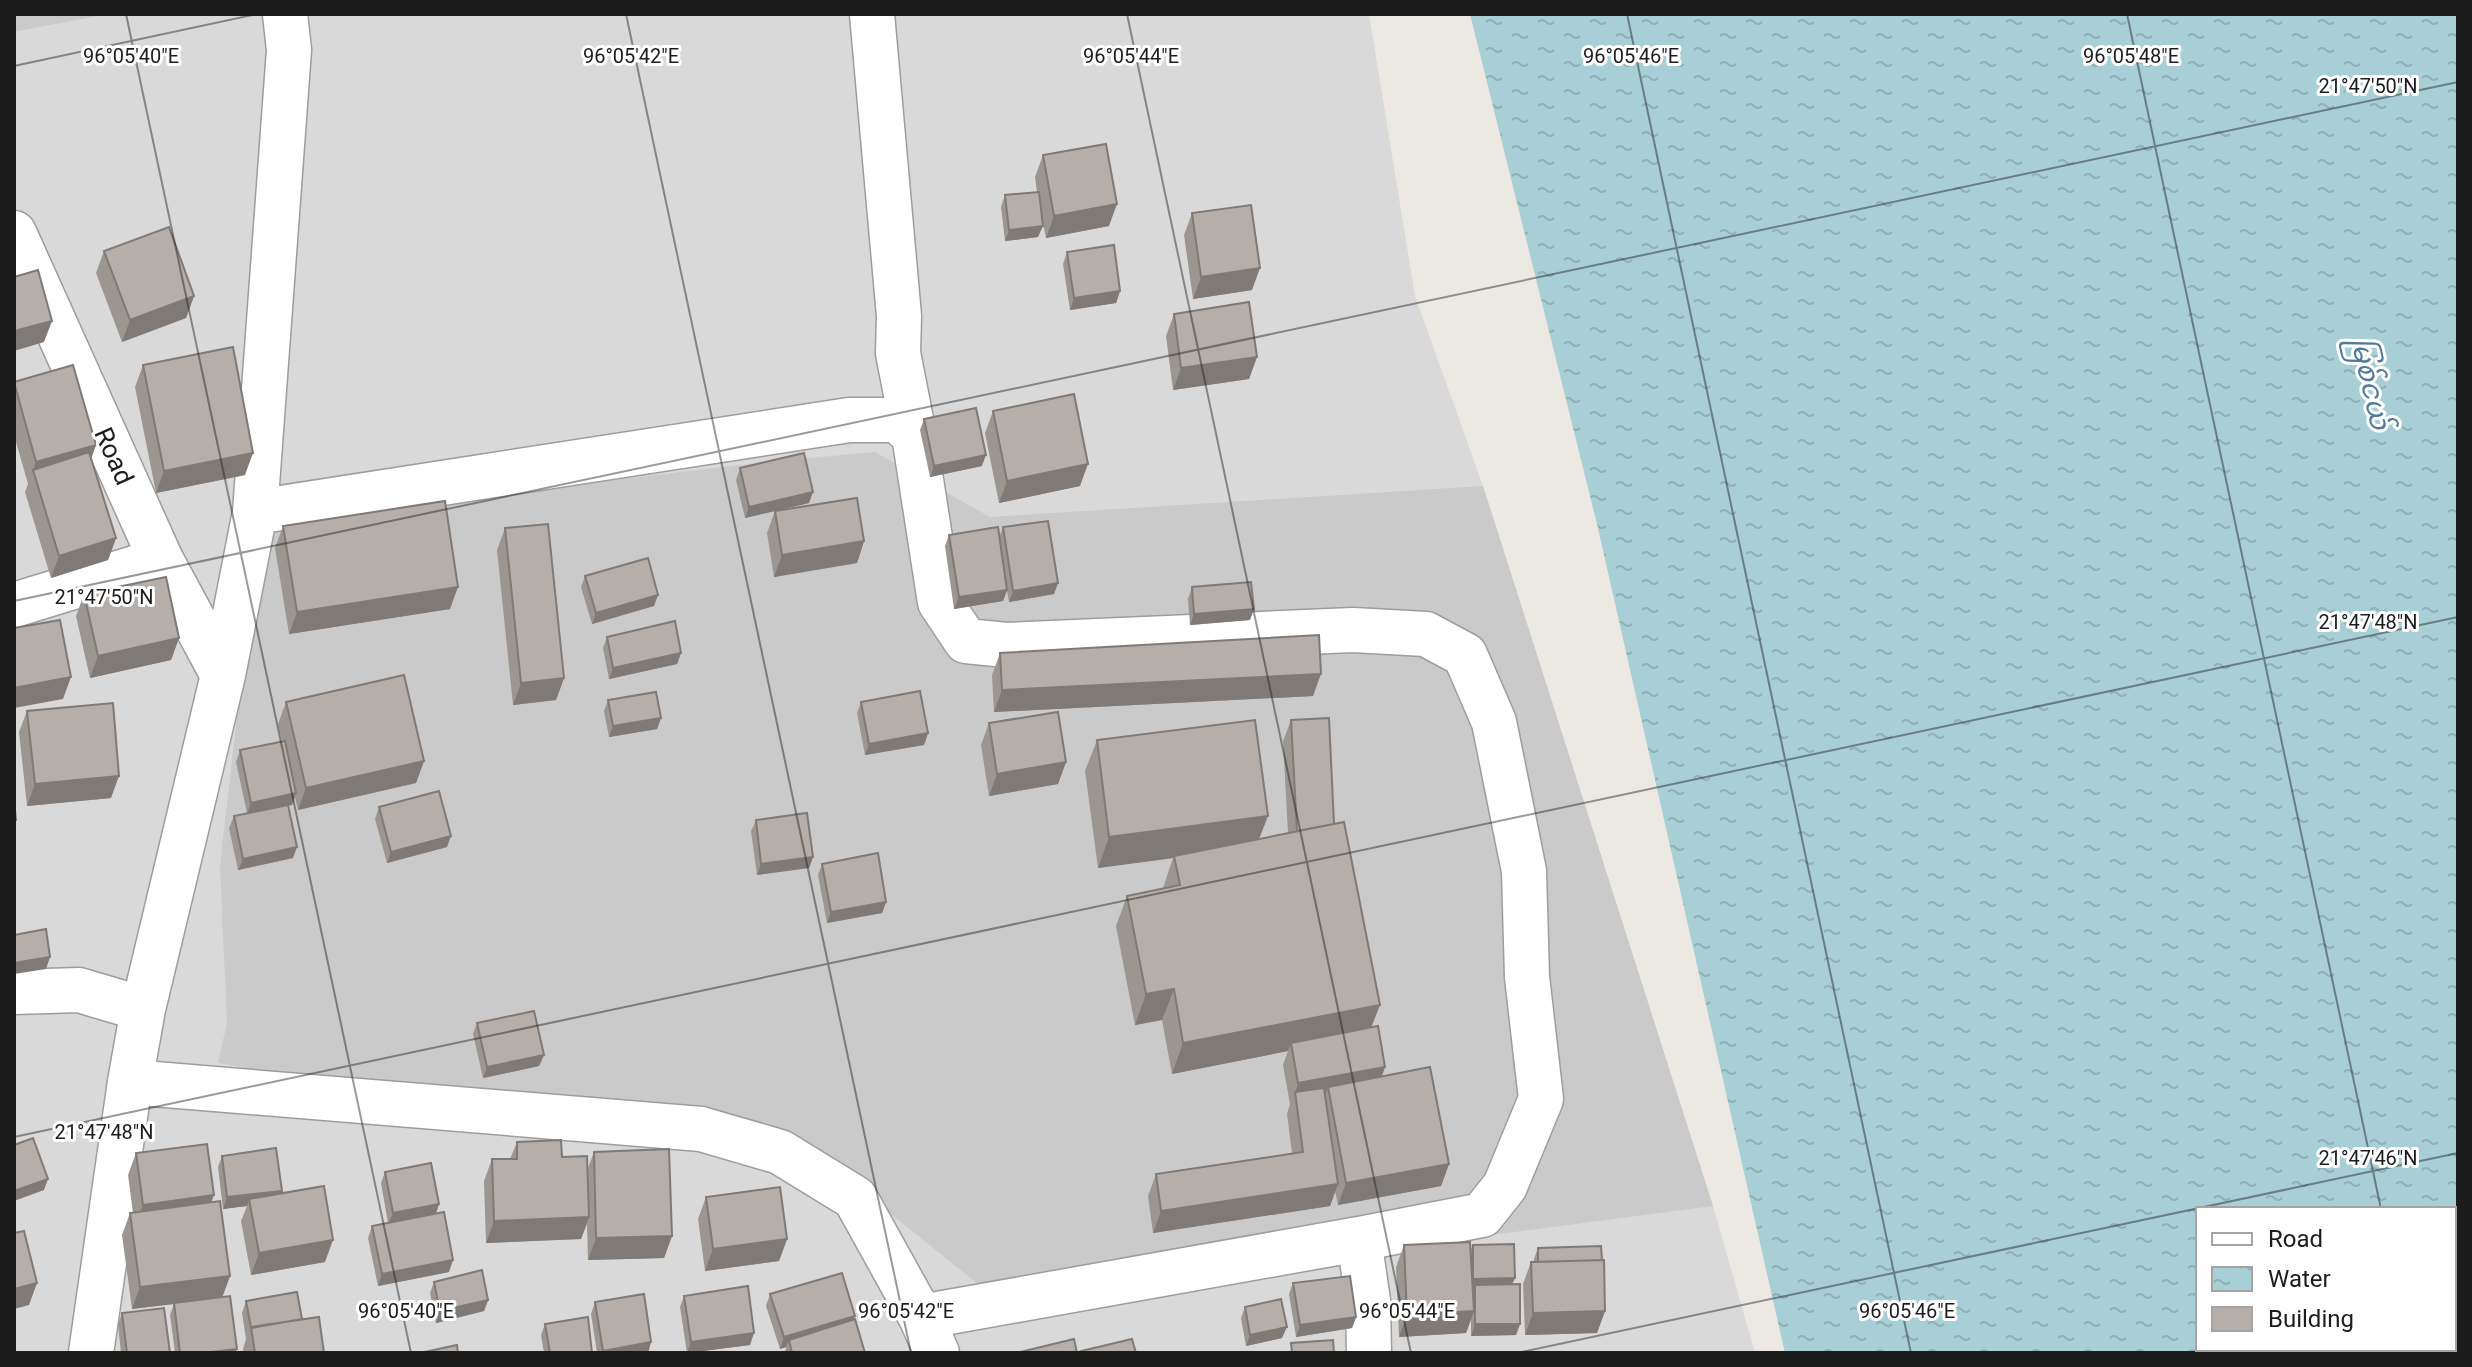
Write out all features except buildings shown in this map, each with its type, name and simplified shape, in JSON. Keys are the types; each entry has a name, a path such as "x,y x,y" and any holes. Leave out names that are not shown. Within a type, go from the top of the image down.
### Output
{"street":[{"path":"91,1353 143,1009 223,675 255,512 289,50 285,14"},
{"path":"130,1082 701,1129 780,1152 855,1198 929,1335 1359,1239 1482,1215 1505,1186 1541,1099 1527,977 1524,871 1494,722 1465,655 1426,634 1353,630 1006,645 966,641 940,602 898,353 899,316 872,14"},
{"name":"Road","path":"14,233 161,560 223,675"},
{"path":"255,512 849,420 897,420 914,435"},
{"path":"14,605 161,560"},
{"path":"14,992 79,990 143,1009"},
{"path":"1359,1239 1368,1301 1369,1353"}],"shaded area":[{"path":"14,14 109,14 14,32"},
{"path":"109,14 1369,14 1415,296 1483,486 1713,1206 1755,1353 14,1353 14,32"},
{"path":"875,452 990,517 1483,486 1713,1206 998,1300 840,1173 218,1063 227,1023 220,866 239,699 266,529 453,499"}],"water":[{"name":"မြစ်ငယ်","path":"1470,14 2458,14 2458,1353 1785,1353 1597,524"}]}
